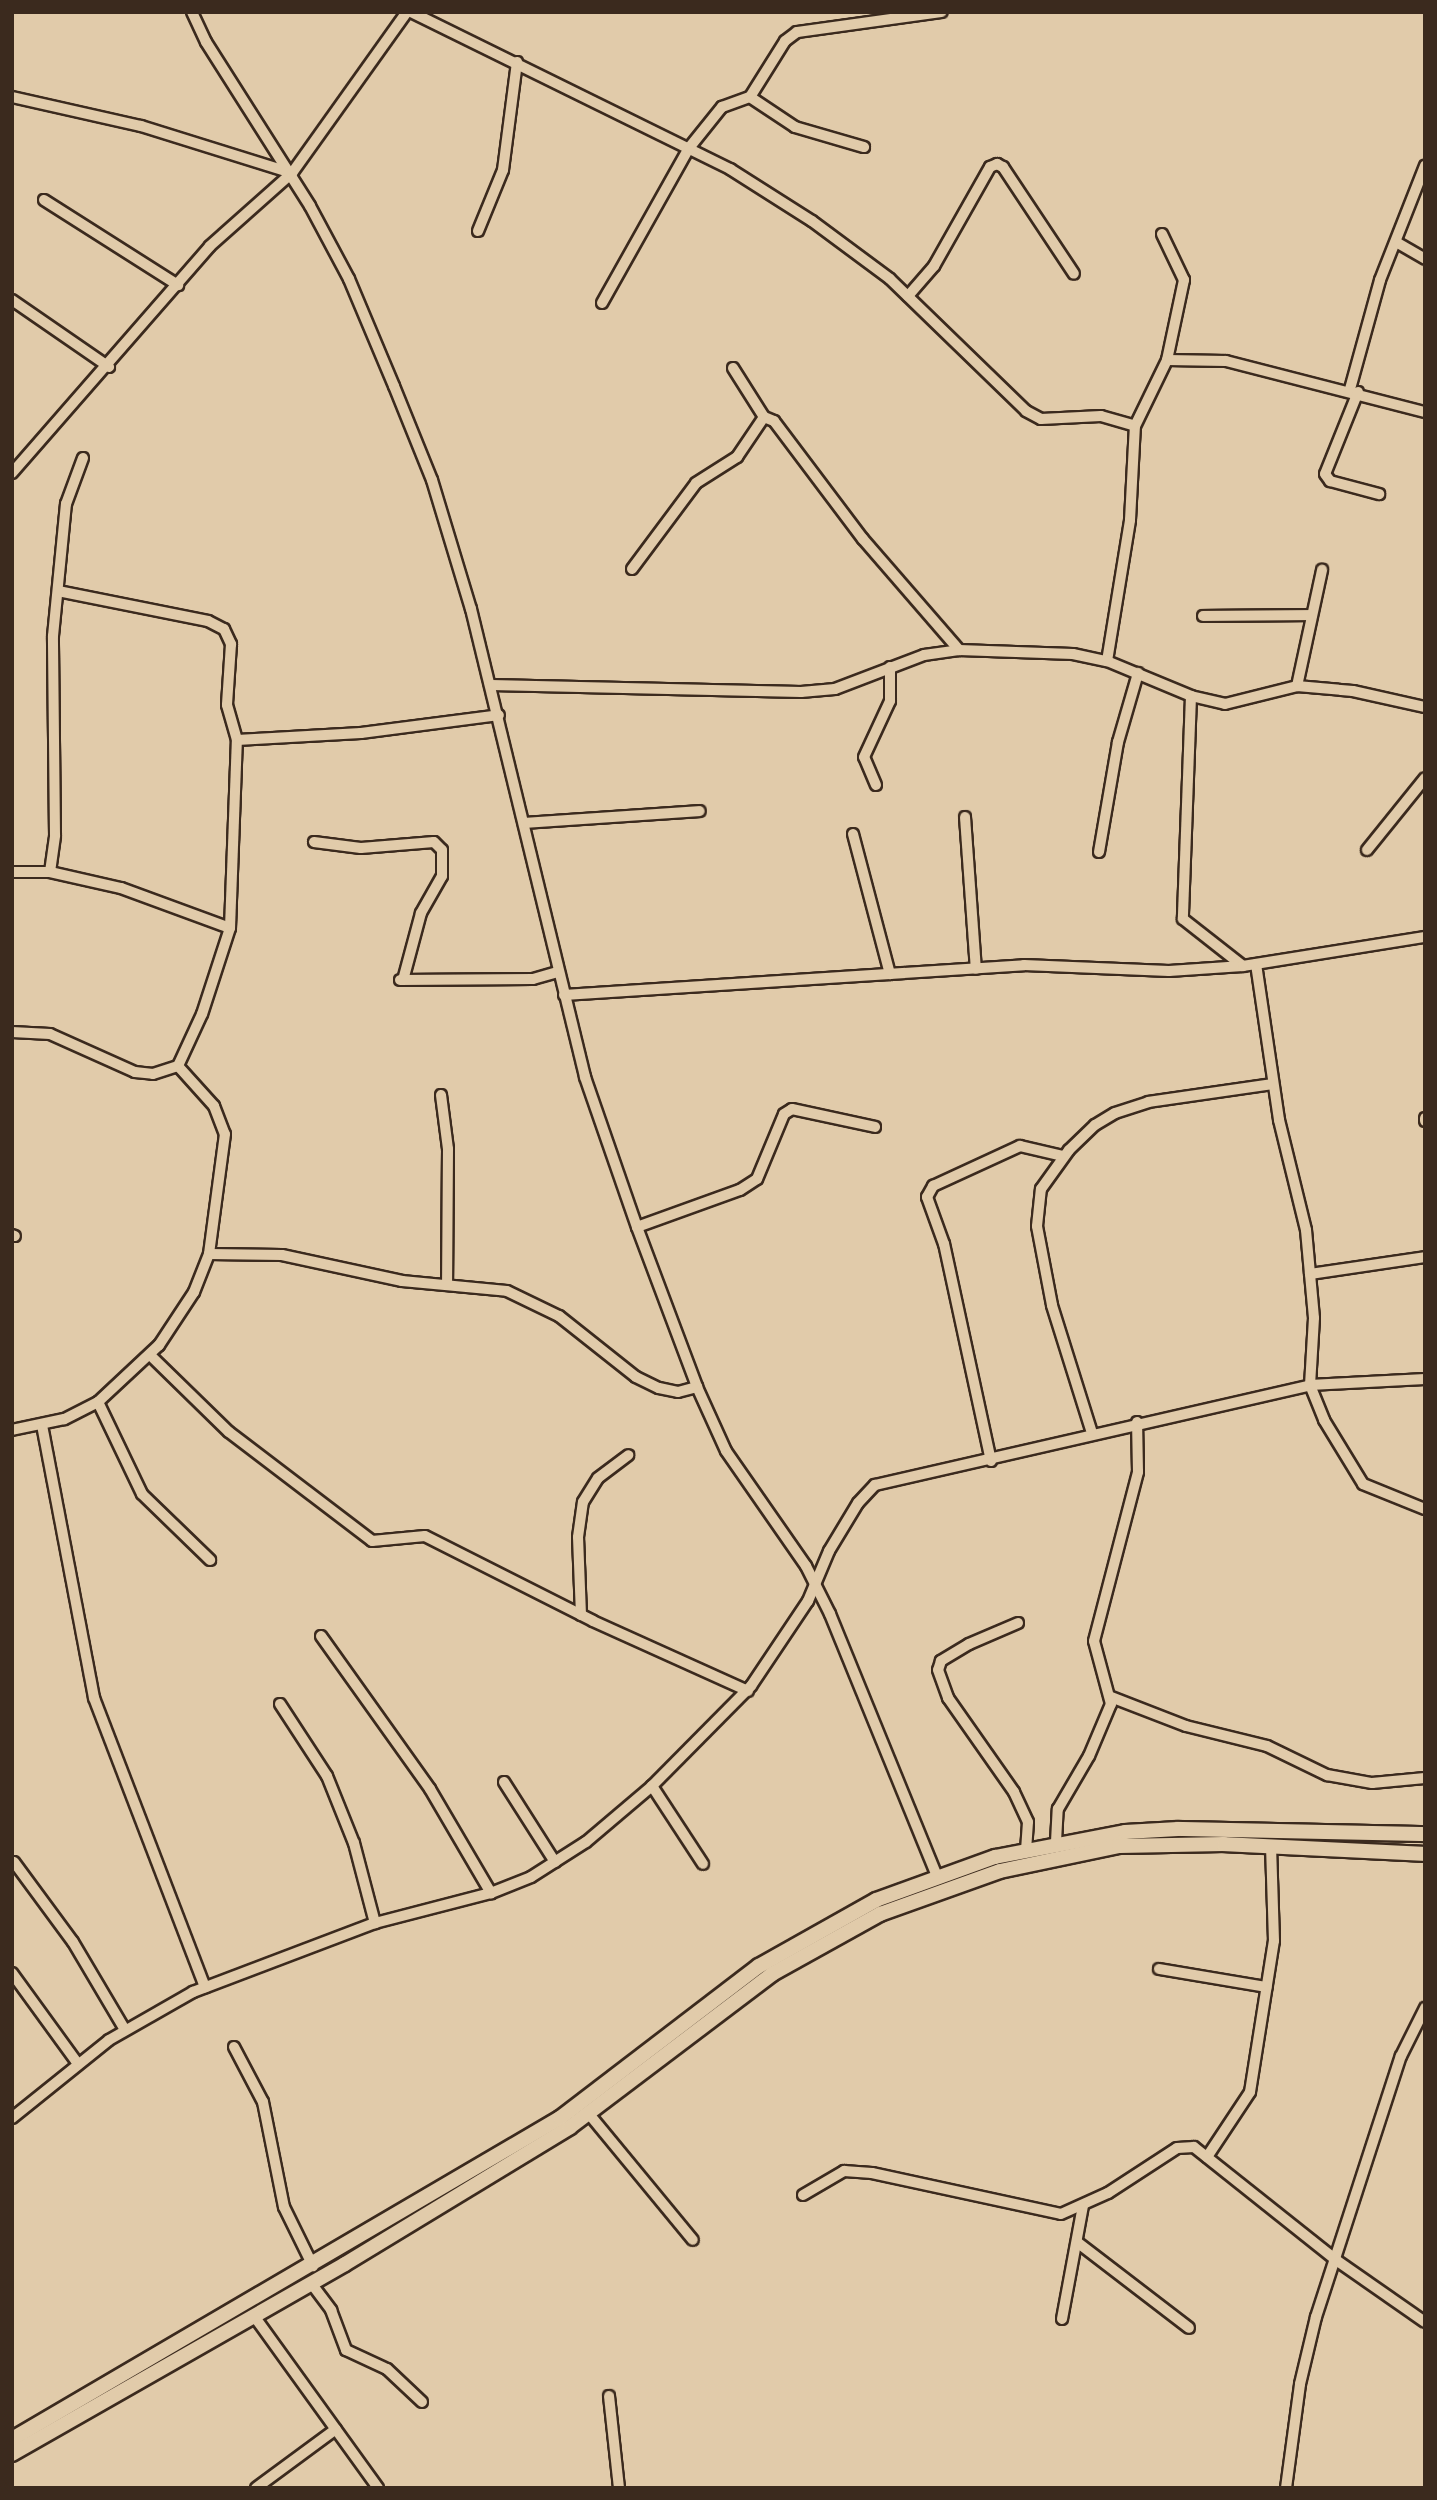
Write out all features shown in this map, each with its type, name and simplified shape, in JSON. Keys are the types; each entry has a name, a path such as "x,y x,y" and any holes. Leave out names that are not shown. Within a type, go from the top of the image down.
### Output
{"main road":[{"path":"12,2455 313,2266 560,2118 759,1966 876,1900 937,1876 1056,1842 1178,1829 1425,1834"},
{"path":"12,2439 169,2356 254,2316 311,2283 589,2113 772,1974 880,1914 945,1887 1094,1849 1173,1843 1425,1854"}],"street":[{"path":"192,12 206,42 292,173 349,278 432,480 499,715 585,1077 638,1227 697,1387 726,1451 814,1581 937,1876"},
{"path":"12,473 109,367 210,246 292,173 409,12 690,148 812,221 908,296 1026,411 1041,419 1101,416 1135,426"},
{"path":"602,303 690,148 722,107 750,97 785,41 797,32 898,14 942,12"},
{"path":"478,231 503,170 517,62"},
{"path":"12,97 141,126 292,173"},
{"path":"750,97 795,127 864,147"},
{"path":"908,296 934,266 990,167 997,164 1003,167 1074,274"},
{"path":"1378,494 1330,481 1325,474 1354,390 1380,280 1396,242 1406,205 1425,166"},
{"path":"44,200 178,285"},
{"path":"1107,661 1129,520 1135,426 1167,360 1184,280 1162,234"},
{"path":"1396,242 1425,259"},
{"path":"12,300 109,367"},
{"path":"1167,360 1226,360 1354,390 1425,412"},
{"path":"733,368 764,417 774,421 847,520 959,650"},
{"path":"632,569 696,483 737,457 764,417"},
{"path":"51,872 55,835 53,636 66,504 83,458"},
{"path":"1297,686 1322,570"},
{"path":"12,1032 50,1034 135,1072 153,1074 178,1066 202,1014 230,928 237,740 228,721 231,644 224,629 208,621 58,591"},
{"path":"1203,616 1312,615"},
{"path":"491,685 802,692 835,689 924,655 959,650 1073,654 1107,661 1191,696 1242,703 1297,686 1353,691 1425,707"},
{"path":"876,785 864,758 890,701 890,667"},
{"path":"1099,852 1118,743 1138,673"},
{"path":"1191,696 1183,919 1242,966"},
{"path":"237,740 361,733 499,715"},
{"path":"1367,850 1425,778"},
{"path":"525,822 700,811"},
{"path":"965,817 976,969"},
{"path":"853,834 890,974"},
{"path":"314,842 361,848 434,842 442,850 442,876 421,913 401,980 533,979 558,972"},
{"path":"12,872 51,872 121,888 230,928"},
{"path":"564,995 1024,965 1169,971 1242,966 1425,937"},
{"path":"1256,964 1273,1084 1306,1230 1314,1318 1310,1385 1316,1405 1363,1484 1425,1509"},
{"path":"12,1430 42,1425 98,1402 150,1355 194,1292 209,1254 225,1134 214,1106 178,1066"},
{"path":"1092,1433 1052,1305 1037,1226 1041,1189 1063,1156 1095,1125 1134,1106 1273,1084"},
{"path":"441,1096 448,1149 447,1284"},
{"path":"638,1227 740,1190 757,1179 784,1114 792,1109 875,1127"},
{"path":"991,1461 944,1244 927,1197 933,1186 988,1157 1020,1146 1063,1156"},
{"path":"209,1254 282,1255 402,1281 507,1291 536,1301 636,1377 659,1388 678,1392 697,1387"},
{"path":"1310,1273 1425,1257"},
{"path":"150,1355 229,1432 372,1541 383,1543 425,1536 581,1615 748,1690"},
{"path":"12,2118 125,2030 205,1987 375,1923 491,1893 555,1862 586,1842 652,1786 748,1690 808,1601 814,1581 858,1503 875,1485 991,1461 1137,1422 1310,1385 1425,1379"},
{"path":"98,1402 142,1494 210,1560"},
{"path":"1056,1842 1058,1809 1089,1756 1111,1697 1099,1668 1094,1641 1138,1472 1137,1422"},
{"path":"42,1425 94,1698 205,1987"},
{"path":"581,1615 578,1537 583,1502 598,1478 628,1455"},
{"path":"1018,1623 969,1644 941,1661 938,1670 948,1698 1014,1791 1028,1822 1027,1849"},
{"path":"321,1636 430,1790 491,1893"},
{"path":"1111,1697 1186,1726 1267,1746 1327,1775 1372,1783 1425,1778"},
{"path":"280,1704 327,1776 354,1843 375,1923"},
{"path":"504,1782 555,1862"},
{"path":"652,1786 704,1864"},
{"path":"1207,2157 1250,2092 1274,1941 1271,1846"},
{"path":"14,1862 73,1942 125,2030"},
{"path":"1159,1969 1266,1987"},
{"path":"12,1972 78,2064"},
{"path":"1286,2488 1300,2384 1401,2056 1425,2008"},
{"path":"234,2047 263,2102 284,2207 313,2266"},
{"path":"589,2113 693,2240"},
{"path":"803,2195 844,2171 872,2173 1043,2214 1061,2214 1083,2206 1177,2148 1194,2147 1336,2260 1425,2322"},
{"path":"1062,2319 1083,2206"},
{"path":"1077,2242 1189,2328"},
{"path":"311,2283 331,2310 346,2350 387,2368 422,2402"},
{"path":"254,2316 378,2488"},
{"path":"609,2396 619,2488"},
{"path":"256,2488 336,2429"}]}
